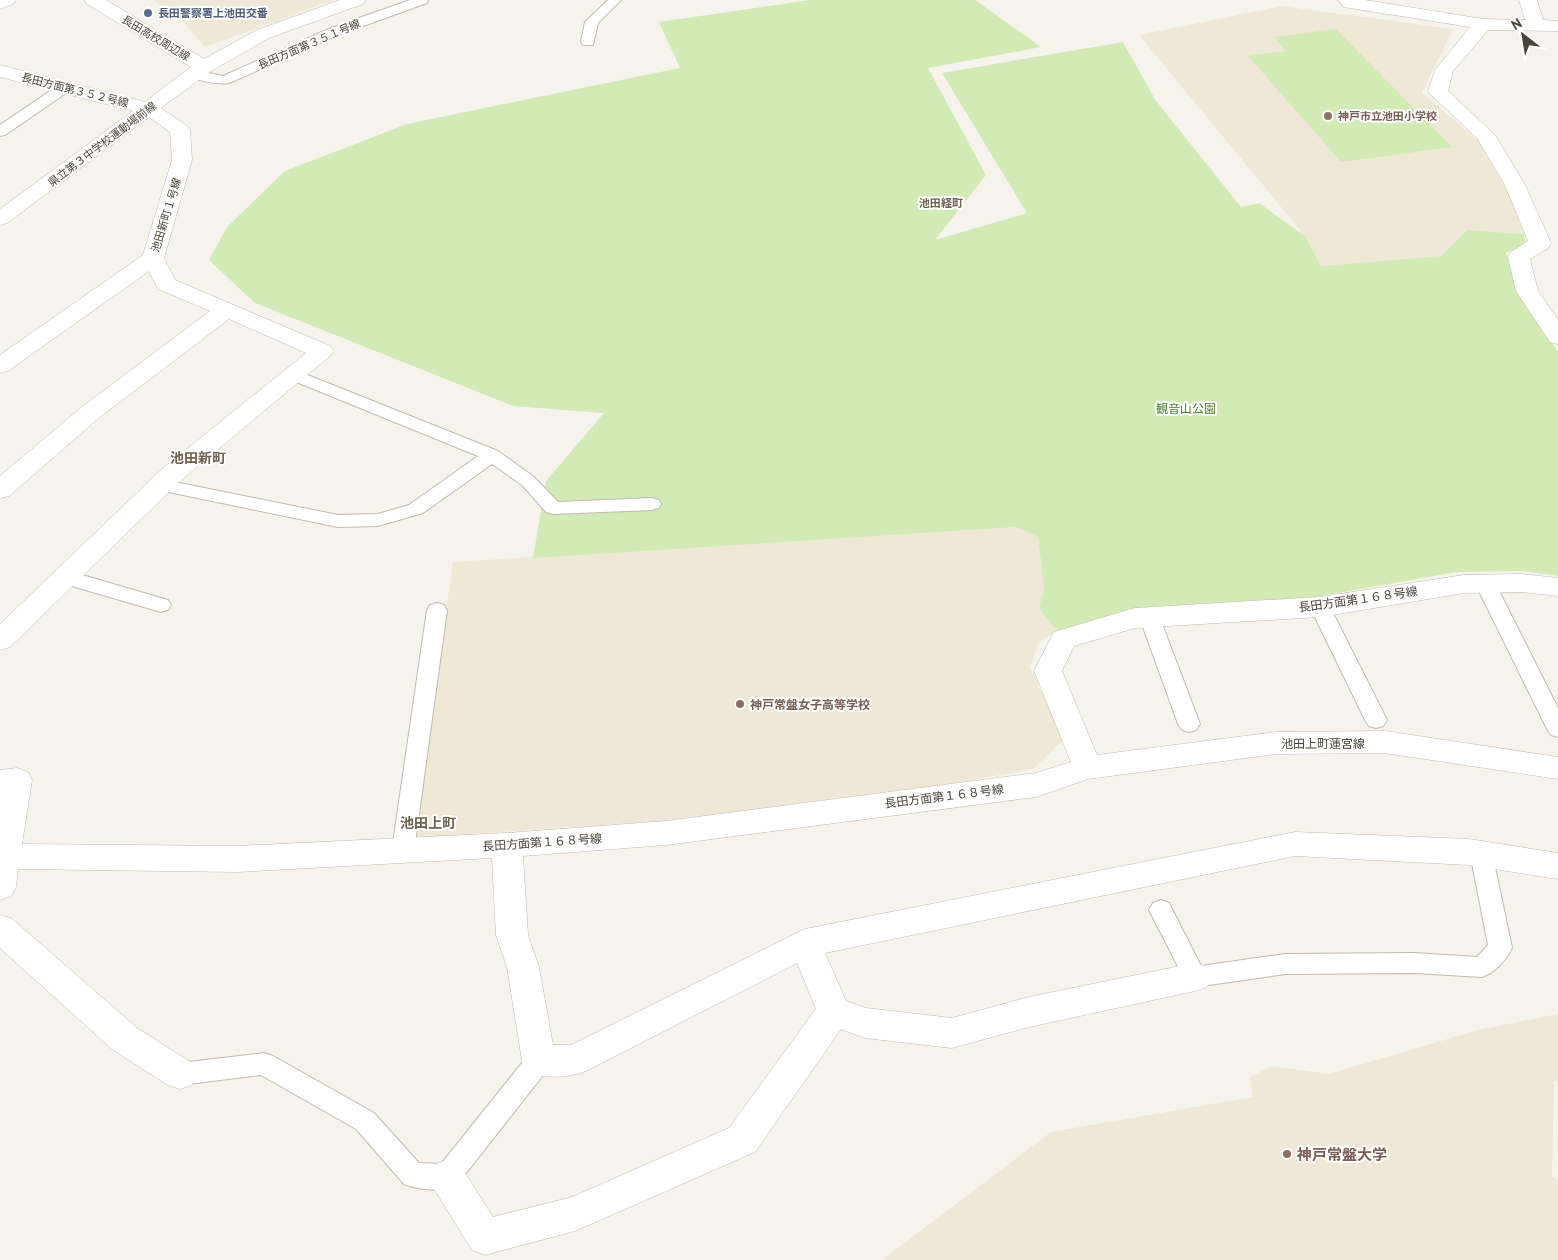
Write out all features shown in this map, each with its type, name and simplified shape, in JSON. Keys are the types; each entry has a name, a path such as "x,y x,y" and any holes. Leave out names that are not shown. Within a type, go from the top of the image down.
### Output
{"street":[{"path":"0,4 7,0"},
{"name":"長田高校周辺線","path":"93,0 199,71 263,34 355,0"},
{"path":"1528,0 1535,24"},
{"path":"1349,2 1483,24 1558,26"},
{"path":"1483,24 1444,70 1438,92 1485,135 1515,185 1540,243 1519,258 1527,291 1558,337"},
{"name":"長田方面第３５２号線","path":"0,71 150,109"},
{"name":"県立第３中学校運動場前線","path":"0,220 199,71"},
{"name":"池田新町１号線","path":"150,109 180,130 182,160 153,258 166,284 322,351 295,375"},
{"path":"0,366 153,258"},
{"path":"0,490 90,412 228,309"},
{"path":"0,640 160,485 295,375"},
{"name":"長田方面第１６８号線","path":"5,856 237,858 507,845 666,832 1036,784 1088,768 1048,671 1064,639 1135,618 1148,616 1320,607 1464,584 1522,583 1558,587"},
{"name":"池田上町蓮宮線","path":"1088,768 1276,743 1385,742 1558,768"},
{"path":"0,782 17,780 0,887"},
{"path":"507,845 512,935 523,967 539,1061 574,1060 804,943 1295,844 1481,853 1558,866"},
{"path":"0,928 125,1039 180,1074"},
{"path":"804,943 834,1011 866,1023 952,1033 1029,1012 1195,977"},
{"path":"447,1177 485,1237 575,1214 742,1140 834,1011"}],"lane":[{"name":"長田方面第３５１号線","path":"199,71 224,80 336,31 422,0"},
{"path":"588,42 592,22 616,0"},
{"path":"0,132 64,88"},
{"path":"295,375 492,455 528,481 552,508 652,504"},
{"path":"160,485 338,521 378,520 416,509 492,455"},
{"path":"65,577 161,606"},
{"path":"1485,583 1558,729"},
{"path":"1320,607 1376,720"},
{"path":"403,850 436,610"},
{"path":"1148,616 1189,724"},
{"path":"1161,910 1195,977 1285,964 1414,963 1482,967 1500,948 1481,853"},
{"path":"180,1074 264,1064 366,1121 414,1175 447,1177 539,1061"}],"shaded area":[{"path":"154,0 334,0 205,47 185,24"},
{"name":"神戸市立池田小学校","path":"1282,6 1453,29 1422,93 1478,140 1523,219 1524,234 1467,230 1441,256 1321,266 1305,236 1139,35"},
{"name":"神戸常盤女子高等学校","path":"1016,527 1038,537 1044,589 1039,608 1057,631 1039,642 1030,667 1063,740 1033,769 916,790 661,821 414,838 453,562"},
{"name":"神戸常盤大学","path":"1558,1014 1558,1081 1554,1080 1552,1176 1558,1180 1558,1260 882,1260 1051,1132 1253,1097 1250,1077 1272,1066 1329,1074 1478,1030"}],"green space":[{"name":"観音山公園","path":"810,0 975,0 1041,47 928,68 986,175 935,240 1027,213 942,73 1123,42 1156,101 1241,207 1259,203 1305,236 1321,266 1441,256 1467,230 1524,234 1526,244 1506,253 1520,294 1558,352 1558,576 1523,571 1456,572 1315,597 1130,609 1057,631 1039,608 1044,589 1038,537 1016,527 533,558 546,481 604,413 513,406 255,303 209,260 227,227 285,171 407,124 680,68 659,22"},
{"path":"1336,29 1452,147 1341,162 1248,56 1286,51 1274,37"}],"place":[{"name":"長田警察署上池田交番","path":"148,13"},
{"name":"神戸市立池田小学校","path":"1328,116"},
{"name":"神戸常盤女子高等学校","path":"740,704"},
{"name":"神戸常盤大学","path":"1287,1154"}],"district":[{"name":"池田経町","path":"941,203"},
{"name":"池田新町","path":"198,458"},
{"name":"池田上町","path":"428,823"}]}
